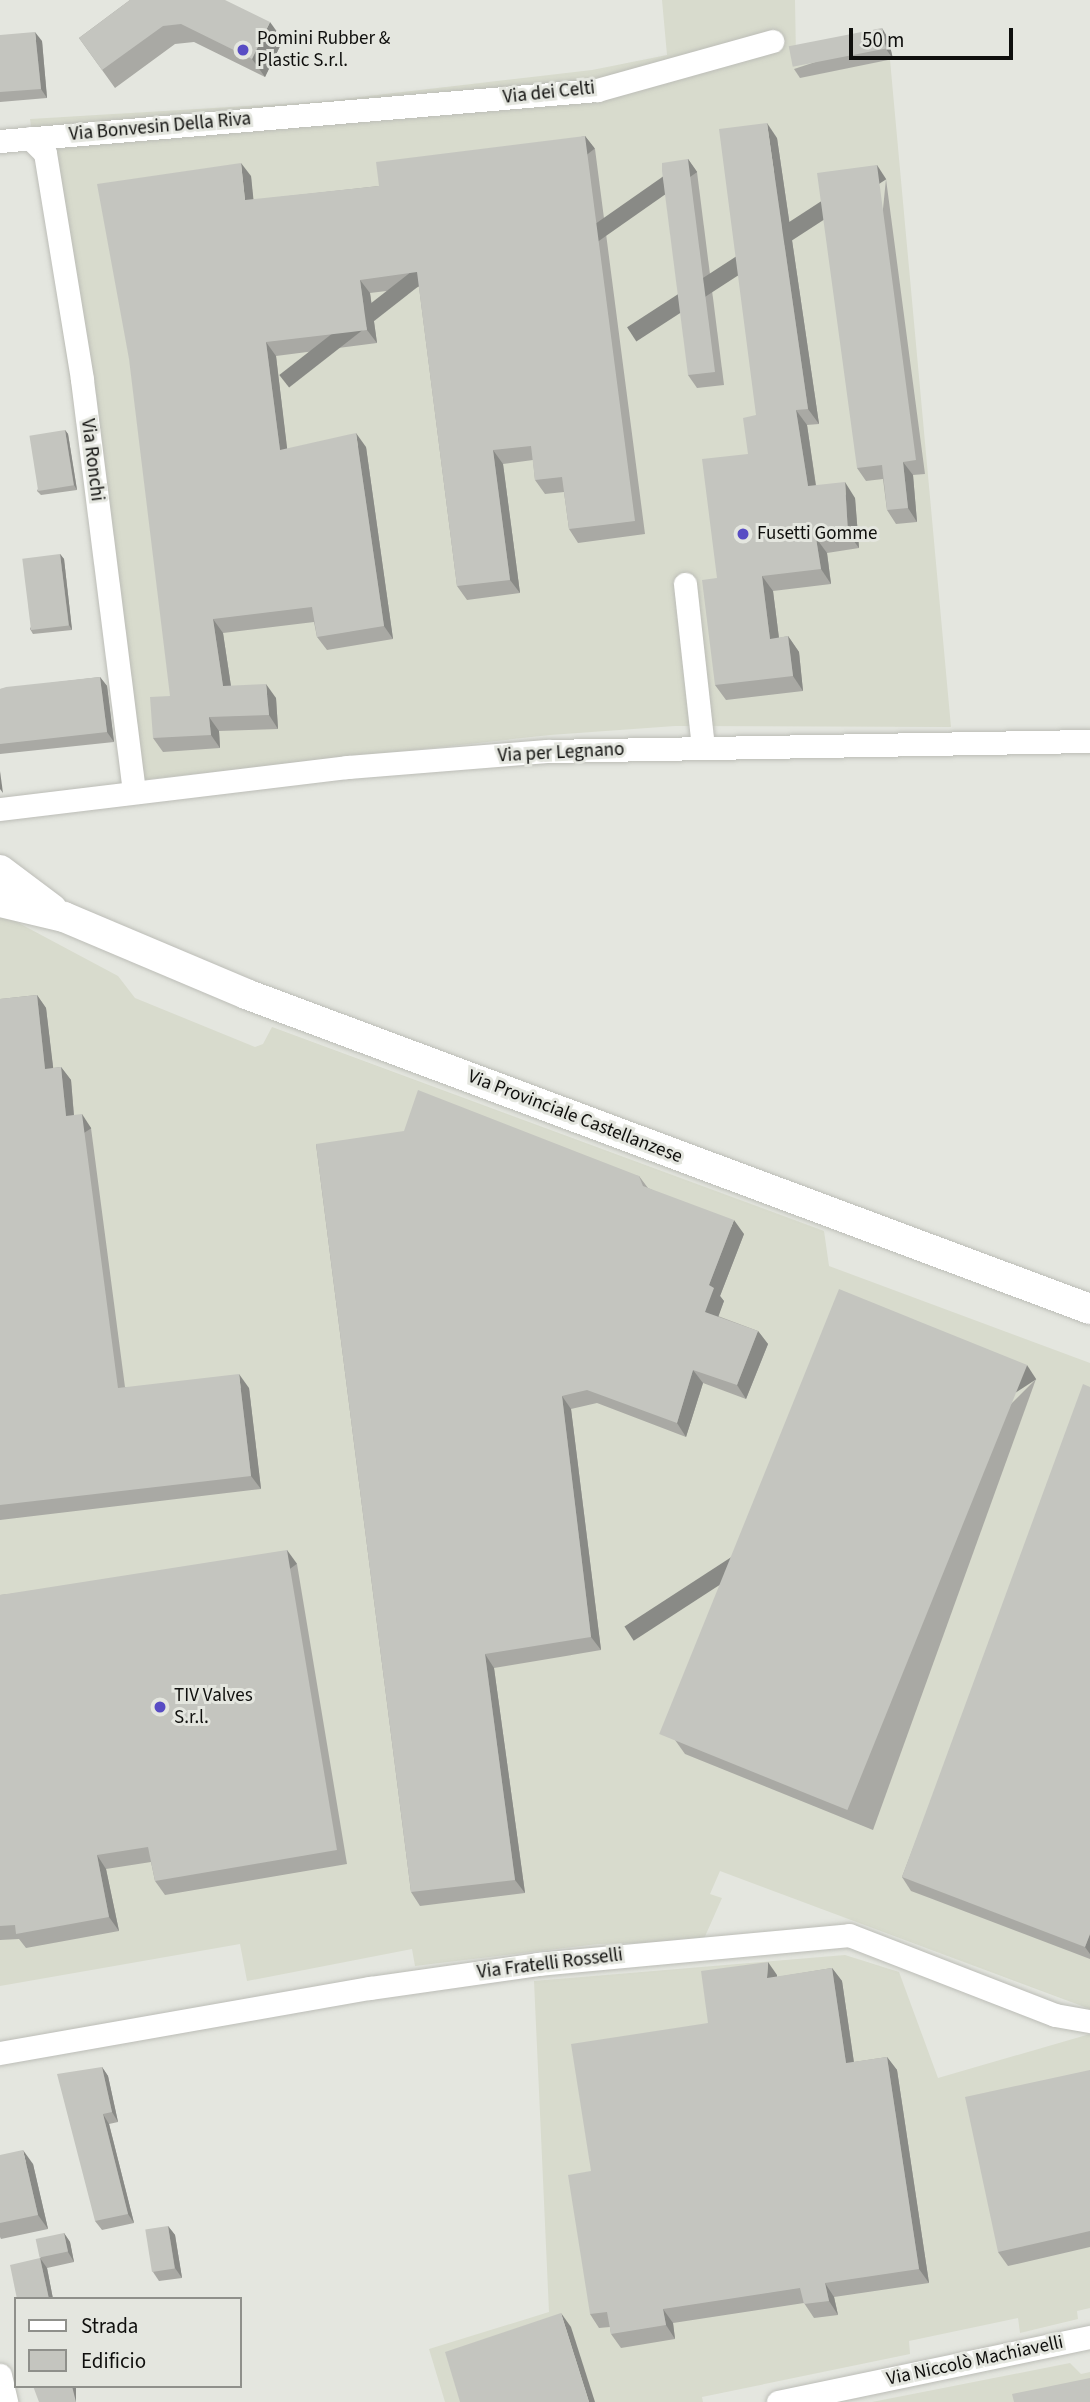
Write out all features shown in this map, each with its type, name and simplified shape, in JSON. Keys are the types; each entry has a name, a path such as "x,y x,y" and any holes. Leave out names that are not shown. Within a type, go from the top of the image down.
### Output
{"main road":[{"name":"Via Provinciale Castellanzese","path":"0,870 64,917"},
{"name":"Via Provinciale Castellanzese","path":"0,902 64,917 246,993 1090,1309"}],"street":[{"name":"Via dei Celti","path":"320,113 597,90 772,41"},
{"name":"Via Bonvesin Della Riva","path":"0,141 320,113"},
{"name":"Via Ronchi","path":"30,138 45,153 82,380 134,792"},
{"path":"685,584 703,747"},
{"name":"Via per Legnano","path":"0,809 35,807 134,792 360,765 547,751 1090,741"},
{"name":"Via per Legnano","path":"0,822 35,807"},
{"name":"Via Fratelli Rosselli","path":"0,2053 370,1988 538,1964 849,1935 1055,2015 1090,2021"},
{"name":"Via Niccolò Machiavelli","path":"778,2402 1090,2337"},
{"path":"0,2375 6,2402"}],"shaded area":[{"path":"662,0 795,0 796,57 888,38 951,727 675,726 550,735 131,781 30,119 317,102 592,70 667,55"},
{"path":"0,913 118,976 135,998 255,1047 263,1044 272,1027 824,1231 829,1266 1090,1363 1090,2009 720,1871 710,1894 722,1898 703,1941 598,1944 415,1966 412,1949 247,1981 240,1944 0,1986"},
{"path":"845,1955 899,1972 938,2078 1090,2034 1090,2308 1077,2311 1078,2319 1020,2333 1018,2318 909,2341 910,2354 702,2397 703,2402 445,2402 429,2349 549,2312 534,1981"},
{"path":"1070,2363 1081,2374 1090,2372 1090,2402 872,2402"}],"building":[{"path":"130,0 225,0 270,22 252,59 181,24 163,26 102,70 79,38"},
{"path":"882,28 886,49 793,67 789,46"},
{"path":"35,32 41,89 0,92 0,35"},
{"path":"767,123 808,409 796,410 808,486 845,482 848,533 816,538 821,569 762,576 770,639 788,636 793,676 715,685 702,580 717,578 702,459 748,454 743,418 756,415 719,129"},
{"path":"585,136 635,521 569,529 562,477 535,480 531,446 493,450 510,580 457,586 417,272 360,280 367,330 266,342 280,450 356,433 384,626 317,637 312,607 213,619 223,686 266,684 269,715 209,717 211,735 153,738 150,697 170,696 129,359 97,184 241,163 245,200 379,186 376,162"},
{"path":"688,159 715,372 688,375 662,163"},
{"path":"877,165 916,460 903,462 908,508 887,510 882,465 857,468 817,173"},
{"path":"65,430 74,485 38,491 29,436"},
{"path":"60,554 69,625 31,630 22,559"},
{"path":"100,677 107,732 0,744 0,689"},
{"path":"37,995 45,1069 61,1067 66,1116 82,1114 118,1388 239,1374 251,1476 0,1505 0,999"},
{"path":"418,1090 639,1176 643,1186 734,1220 709,1285 714,1288 705,1312 758,1331 737,1385 693,1370 677,1423 587,1390 562,1396 591,1637 485,1654 515,1880 411,1892 316,1144 404,1131"},
{"path":"839,1289 1027,1365 847,1810 659,1734"},
{"path":"1083,1384 1090,1387 1090,1934 1085,1947 902,1877"},
{"name":"TIV Valves S.r.l.","path":"287,1550 337,1850 155,1881 148,1847 97,1855 109,1917 16,1934 15,1925 0,1926 0,1595"},
{"path":"768,1962 767,1978 832,1968 846,2063 887,2057 919,2269 825,2283 829,2301 804,2304 800,2288 663,2309 666,2325 611,2334 607,2312 590,2314 568,2175 591,2171 571,2044 708,2023 701,1971"},
{"path":"102,2067 112,2112 103,2114 128,2214 95,2221 57,2074"},
{"path":"1090,2070 1090,2231 998,2252 965,2097"},
{"path":"23,2150 38,2215 0,2223 0,2155"},
{"path":"168,2226 175,2268 152,2272 145,2230"},
{"path":"64,2233 68,2252 40,2258 36,2239"},
{"path":"40,2258 49,2297 17,2297 10,2265"},
{"path":"561,2313 589,2402 460,2402 445,2352"},
{"path":"1090,2378 1090,2402 1014,2402 1012,2394"},
{"path":"34,2388 72,2388 76,2402 39,2402"}],"place":[{"name":"Pomini Rubber & Plastic S.r.l.","path":"243,50"},
{"name":"Fusetti Gomme","path":"743,534"},
{"name":"TIV Valves S.r.l.","path":"160,1707"}]}
